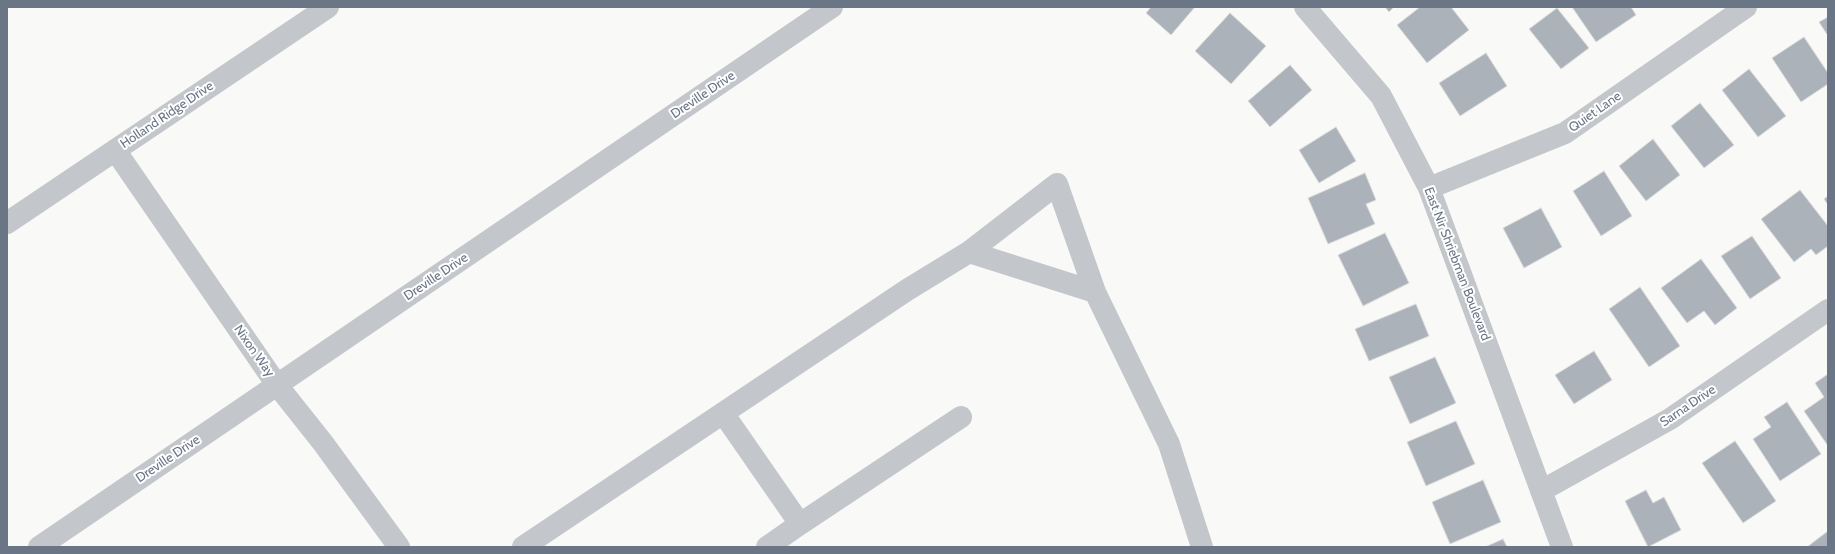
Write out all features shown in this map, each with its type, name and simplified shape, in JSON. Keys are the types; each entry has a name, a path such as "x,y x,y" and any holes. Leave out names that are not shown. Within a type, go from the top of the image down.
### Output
{"street":[{"name":"Holland Ridge Drive","path":"7,224 328,7"},
{"name":"Dreville Drive","path":"39,547 832,7"},
{"name":"East Nir Shriebman Boulevard","path":"1305,7 1381,96 1429,188 1562,547"},
{"name":"Quiet Lane","path":"1429,188 1565,133 1746,7"},
{"name":"Nixon Way","path":"115,150 277,385 323,443 399,547"},
{"path":"523,547 901,295 969,252 1057,184 1094,292 1169,444 1202,547"},
{"path":"969,252 1094,292"},
{"name":"Sarna Drive","path":"1542,491 1670,419 1828,310"},
{"path":"723,413 800,524"},
{"path":"767,547 961,417"}],"building":[{"path":"1151,7 1195,7 1171,35 1146,13"},
{"path":"1385,7 1394,7 1389,12"},
{"path":"1420,7 1451,7 1469,30 1427,63 1397,25"},
{"path":"1572,7 1631,7 1636,15 1596,42"},
{"path":"1557,8 1589,48 1561,69 1529,29"},
{"path":"1230,13 1266,46 1231,84 1195,51"},
{"path":"1828,17 1828,36 1819,22"},
{"path":"1804,37 1828,73 1828,84 1801,102 1772,58"},
{"path":"1486,53 1507,86 1460,116 1439,83"},
{"path":"1290,65 1312,90 1270,127 1248,101"},
{"path":"1749,69 1786,116 1758,137 1722,90"},
{"path":"1700,103 1734,145 1704,168 1671,126"},
{"path":"1336,127 1356,161 1319,183 1299,150"},
{"path":"1653,139 1680,175 1646,201 1619,166"},
{"path":"1604,171 1632,216 1601,236 1573,191"},
{"path":"1365,173 1376,200 1366,204 1375,224 1328,244 1308,198"},
{"path":"1800,190 1828,226 1828,246 1816,255 1811,249 1794,262 1761,219"},
{"path":"1828,196 1828,205 1824,199"},
{"path":"1541,208 1562,247 1524,268 1503,228"},
{"path":"1385,233 1409,283 1363,306 1338,255"},
{"path":"1752,236 1781,278 1750,299 1721,256"},
{"path":"1701,259 1737,308 1715,325 1704,311 1687,323 1661,288"},
{"path":"1640,287 1680,346 1649,367 1609,309"},
{"path":"1416,304 1429,336 1369,361 1355,329"},
{"path":"1594,351 1612,380 1574,404 1555,375"},
{"path":"1435,357 1456,403 1410,424 1389,377"},
{"path":"1828,374 1828,446 1804,411 1824,397 1815,383"},
{"path":"1787,402 1821,454 1780,481 1753,439 1771,427 1764,417"},
{"path":"1456,421 1475,464 1426,486 1407,442"},
{"path":"1735,441 1776,501 1743,523 1702,463"},
{"path":"1483,480 1501,522 1450,544 1432,502"},
{"path":"1646,490 1653,503 1664,497 1681,530 1648,547 1625,501"},
{"path":"1828,531 1828,547 1807,547"},
{"path":"1503,539 1507,547 1485,547"}]}
